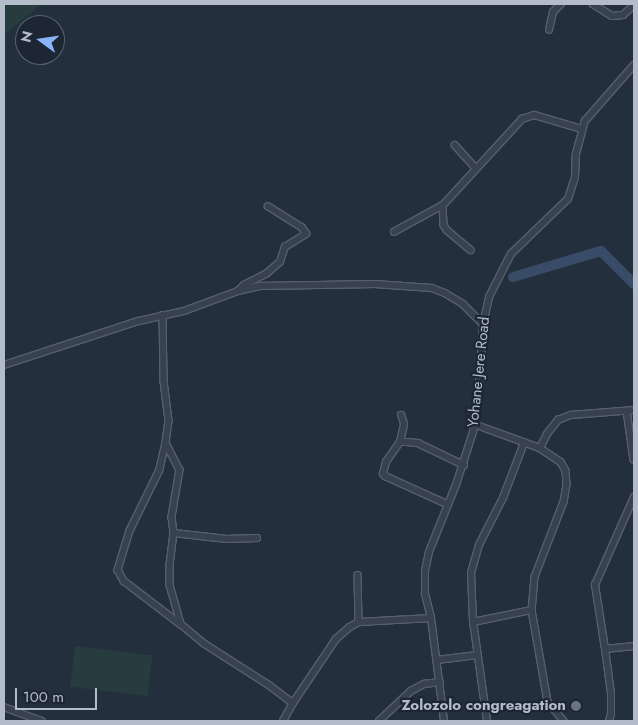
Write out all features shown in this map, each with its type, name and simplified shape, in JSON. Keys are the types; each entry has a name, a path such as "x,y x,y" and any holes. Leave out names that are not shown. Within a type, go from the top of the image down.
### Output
{"street":[{"path":"549,30 553,12 561,4"},
{"path":"593,4 612,16 623,14 634,5"},
{"name":"Yohane Jere Road","path":"444,721 431,618 425,594 425,571 433,541 464,465 474,424 483,324 496,282 511,254 568,199 575,178 576,154 582,129 586,121 634,65"},
{"path":"394,232 443,205 513,128 529,116 534,115 582,129"},
{"path":"454,145 476,168"},
{"path":"443,205 446,230 471,250"},
{"path":"238,291 244,284 266,274 280,262 285,247 306,234 302,228 268,207"},
{"path":"4,365 139,321 184,311 238,291 260,286 328,283 422,286 445,292 463,304 483,324"},
{"path":"162,315 166,412 169,421 166,443 160,470 130,531 118,570 124,581 205,644 269,685 292,703"},
{"path":"540,448 547,434 558,420 571,415 634,410"},
{"path":"627,411 634,460"},
{"path":"401,415 404,424 400,442 386,462 383,474 448,506"},
{"path":"474,424 540,448 561,462 566,471 567,484 564,502 536,577 532,610 548,702 564,721"},
{"path":"400,442 418,443 464,465"},
{"path":"166,443 180,470 172,517 174,533 170,564 170,585 181,624"},
{"path":"486,721 473,622 471,573 474,558 503,498 524,443"},
{"path":"609,721 611,694 595,585 634,497"},
{"path":"174,533 227,539 257,538"},
{"path":"358,575 359,622"},
{"path":"473,622 532,610"},
{"path":"283,721 292,703 342,633 359,622 431,618"},
{"path":"605,649 634,646"},
{"path":"437,660 478,655"},
{"path":"379,721 411,691 424,684 440,682"},
{"path":"4,707 42,721"}],"green space":[{"path":"4,4 42,4 29,15 15,15 15,26 4,35"},
{"path":"75,646 152,656 147,696 70,687"}],"waterway":[{"path":"513,277 601,251 634,284"}],"place":[{"name":"Zolozolo congreagation","path":"576,706"}]}
